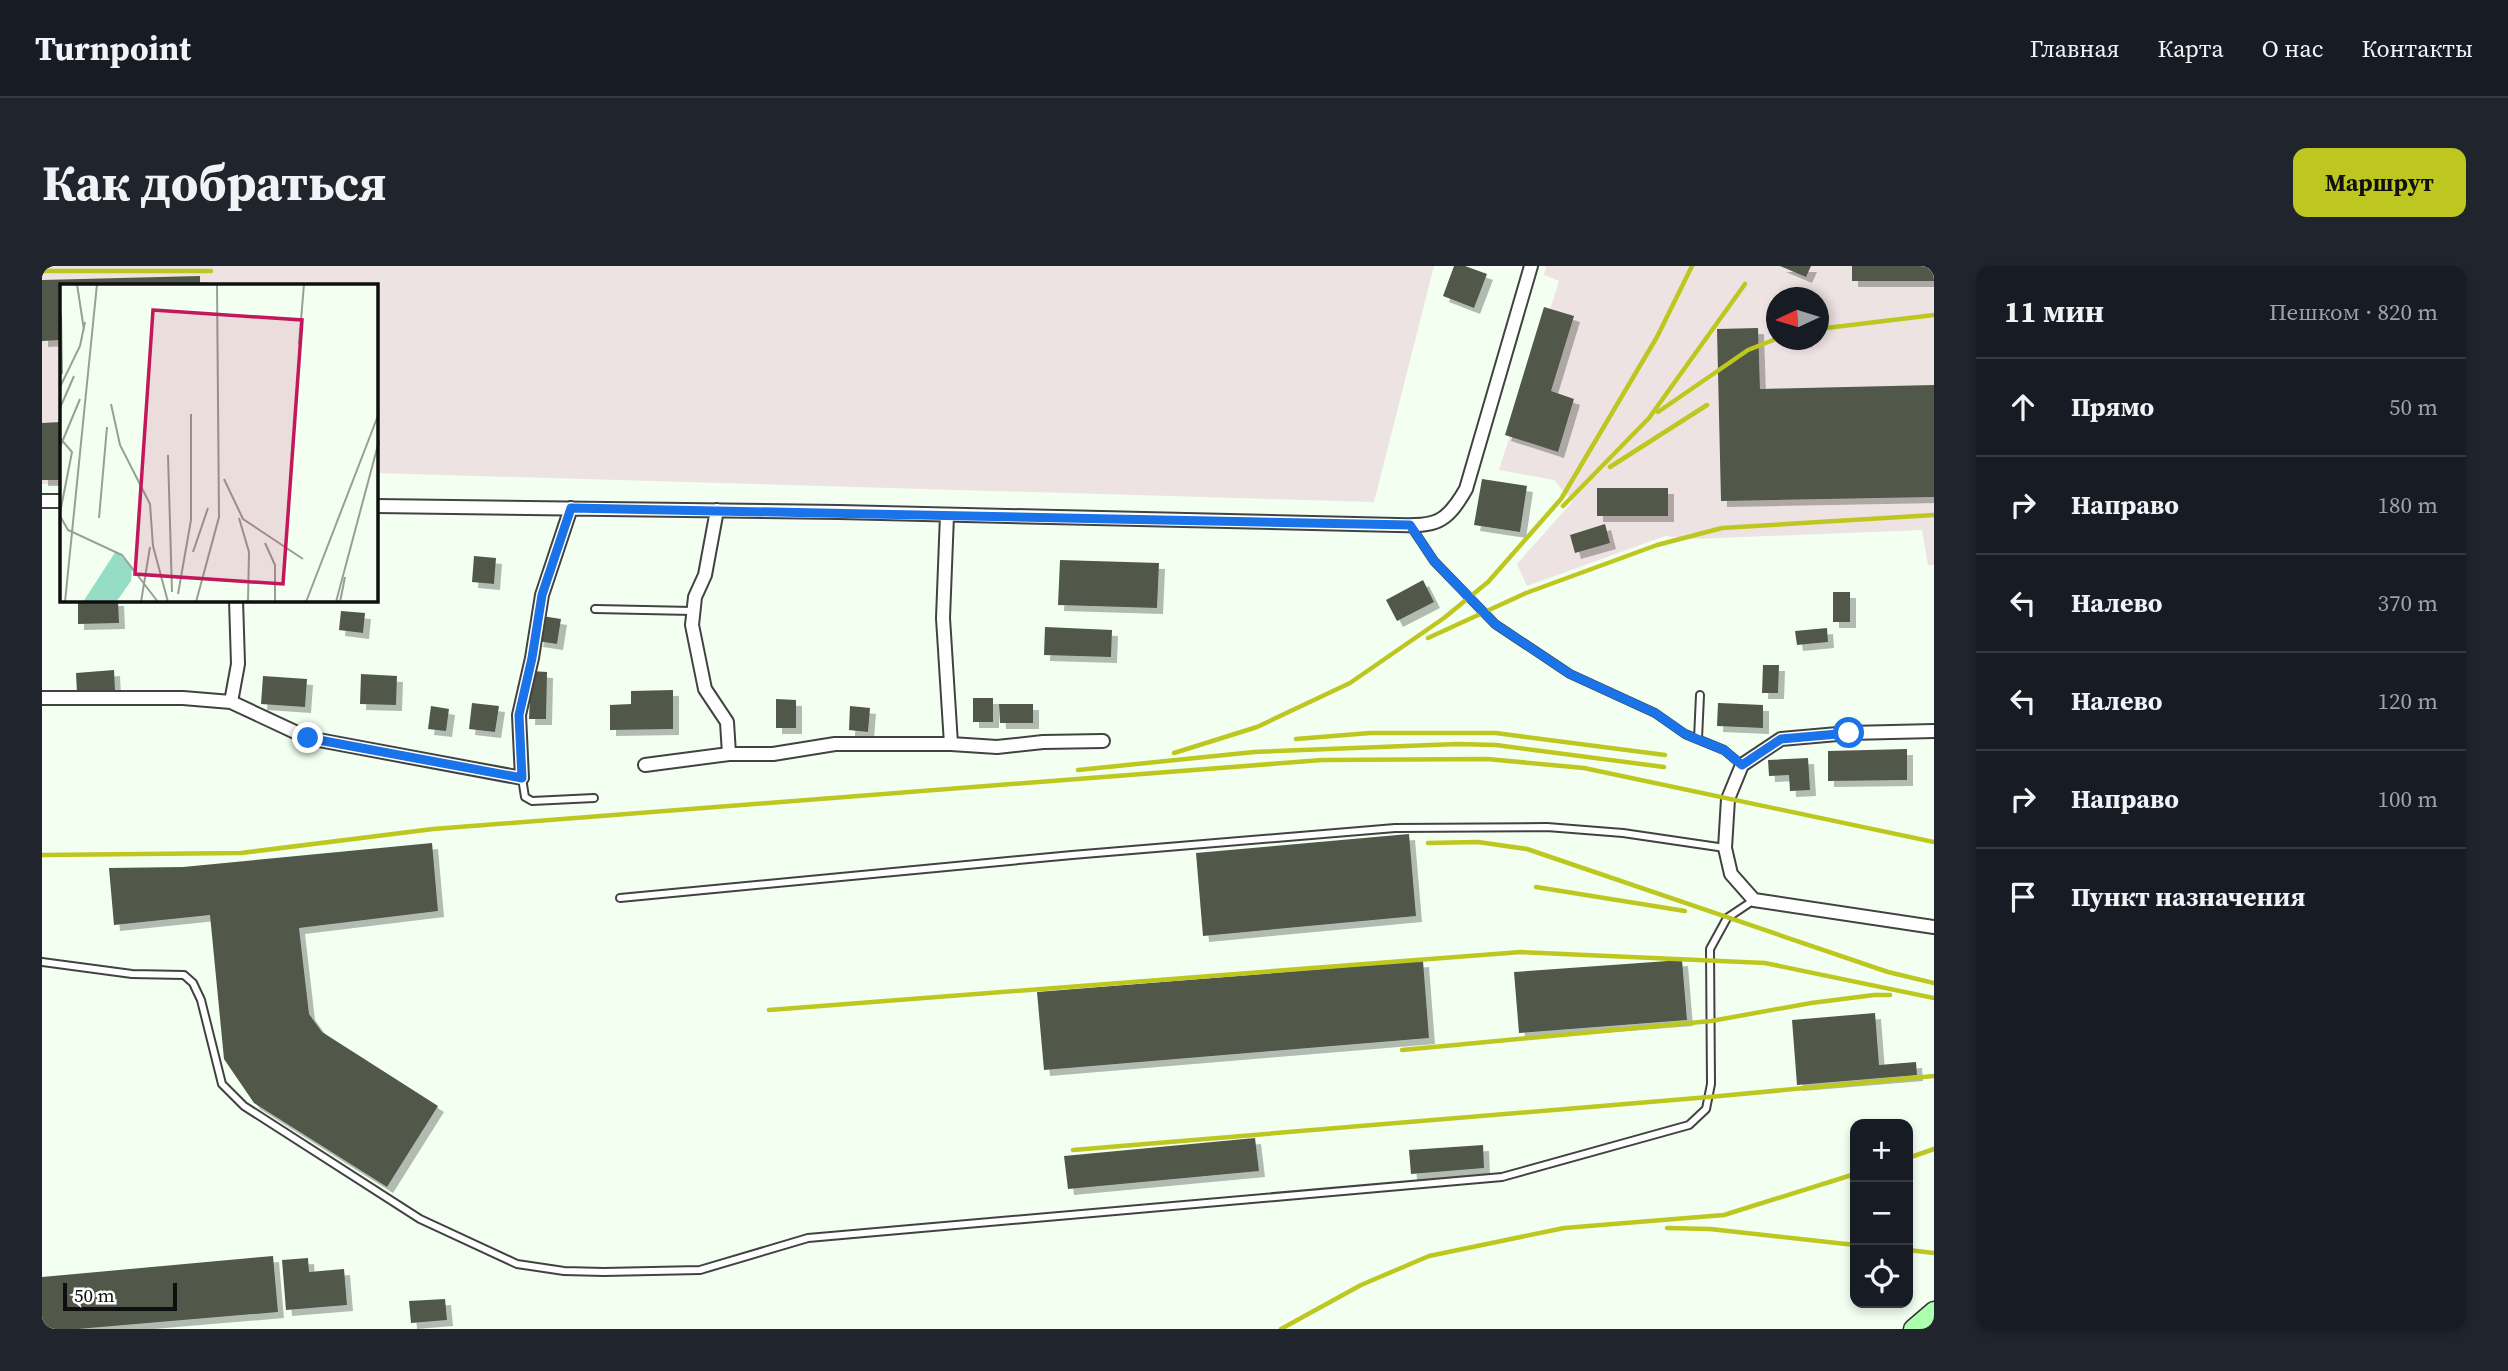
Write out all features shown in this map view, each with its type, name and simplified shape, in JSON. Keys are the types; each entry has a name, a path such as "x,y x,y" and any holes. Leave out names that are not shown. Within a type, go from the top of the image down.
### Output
{"street":[{"path":"378,506 717,510 1410,525 1437,522 1455,508 1466,489 1531,266"},
{"path":"42,501 60,501"},
{"path":"42,698 183,698 231,702 308,738 522,778 519,715 542,595 571,508"},
{"path":"717,510 705,575 695,597 692,625 705,689 727,722 729,754"},
{"path":"947,515 943,618 951,744"},
{"path":"231,702 238,664 236,602"},
{"path":"1934,731 1849,733 1781,739 1742,765 1728,799 1725,848 1731,874 1754,900 1934,927"},
{"path":"646,765 729,754 773,754 835,744 951,744 997,747 1043,742 1103,741"},
{"path":"1913,1329 1934,1311"}],"lane":[{"path":"1410,525 1434,561 1495,624 1570,674 1655,713 1685,734 1724,750 1742,765"},
{"path":"595,609 694,611"},
{"path":"1698,739 1700,695"},
{"path":"522,778 525,797 532,801 594,798"},
{"path":"620,898 1059,856 1395,828 1547,827 1623,833 1725,848"},
{"path":"42,961 132,974 184,975 194,983 201,1000 222,1084 244,1106 419,1219 517,1264 564,1271 700,1270 808,1238 1502,1177 1689,1125 1706,1109 1712,1084 1710,949 1727,918 1754,900"}],"shaded area":[{"path":"42,266 1434,266 1374,502 378,473 378,284 60,284 60,485 42,484"},
{"path":"1546,266 1934,266 1934,565 1928,565 1922,530 1693,539 1665,536 1527,586 1517,564 1572,502 1554,480 1499,470 1559,281 1544,275"}],"building":[{"path":"1454,266 1465,266 1487,274 1474,308 1443,296"},
{"path":"1780,266 1811,266 1806,277"},
{"path":"1852,266 1934,266 1934,281 1852,281"},
{"path":"200,276 200,284 60,284 60,340 42,341 42,280"},
{"path":"1544,307 1574,316 1551,391 1574,399 1558,452 1505,435"},
{"path":"1758,328 1760,389 1934,385 1934,497 1721,501 1717,329"},
{"path":"60,422 60,480 42,480 42,423"},
{"path":"1482,479 1527,486 1520,532 1474,525"},
{"path":"1597,488 1668,488 1668,516 1597,516"},
{"path":"1605,524 1610,543 1575,553 1570,535"},
{"path":"474,556 496,558 494,584 472,582"},
{"path":"1060,560 1159,563 1157,608 1058,605"},
{"path":"1423,580 1434,602 1397,621 1386,600"},
{"path":"1833,592 1850,592 1850,622 1833,622"},
{"path":"78,602 118,602 119,623 78,624"},
{"path":"341,611 365,613 363,633 339,630"},
{"path":"542,616 561,619 557,644 537,641"},
{"path":"1045,627 1112,630 1111,657 1044,655"},
{"path":"1827,628 1828,642 1797,645 1795,631"},
{"path":"1763,665 1779,665 1778,693 1762,693"},
{"path":"114,670 115,690 77,693 76,673"},
{"path":"531,671 547,672 546,719 529,719"},
{"path":"361,674 397,676 396,705 360,704"},
{"path":"263,676 307,679 305,707 261,704"},
{"path":"673,690 673,729 610,730 610,705 631,704 631,691"},
{"path":"973,698 993,698 993,722 973,722"},
{"path":"776,699 796,700 796,728 776,728"},
{"path":"472,703 499,706 495,732 469,729"},
{"path":"1718,703 1763,705 1763,728 1717,726"},
{"path":"999,704 1033,704 1033,723 1000,723"},
{"path":"431,706 449,709 446,731 428,729"},
{"path":"850,706 870,708 868,732 849,730"},
{"path":"1907,749 1907,780 1828,781 1828,751"},
{"path":"1808,758 1810,790 1790,791 1789,775 1769,776 1768,760"},
{"path":"1409,834 1416,916 1203,936 1196,853"},
{"path":"432,843 438,911 299,928 309,1014 322,1032 438,1106 387,1187 254,1103 224,1059 210,915 114,925 109,868 183,867"},
{"path":"1682,960 1687,1020 1519,1033 1514,972"},
{"path":"1423,961 1429,1038 1044,1070 1037,992"},
{"path":"1875,1013 1879,1065 1916,1062 1917,1075 1797,1085 1792,1020"},
{"path":"1255,1138 1259,1171 1068,1189 1064,1156"},
{"path":"1483,1145 1484,1168 1411,1174 1409,1150"},
{"path":"273,1256 278,1312 78,1329 42,1329 42,1277"},
{"path":"308,1258 309,1272 344,1269 347,1305 286,1310 282,1260"},
{"path":"445,1299 447,1320 411,1323 409,1301"}],"railway":[{"path":"1174,753 1257,727 1350,683 1444,618 1488,582 1561,499 1657,337 1692,266"},
{"path":"42,271 211,271"},
{"path":"1563,506 1649,418 1745,284"},
{"path":"1829,328 1934,315"},
{"path":"1658,412 1748,350 1766,343"},
{"path":"1610,467 1707,405"},
{"path":"1428,638 1526,593 1657,545 1722,528 1934,515"},
{"path":"1296,739 1370,733 1496,733 1665,755"},
{"path":"1078,770 1254,752 1457,744 1496,745 1664,767"},
{"path":"42,855 241,853 433,829 1322,760 1487,759 1584,768 1934,842"},
{"path":"1428,843 1478,842 1527,849 1888,972 1934,983"},
{"path":"1536,887 1685,911"},
{"path":"769,1010 1521,952 1765,963 1934,998"},
{"path":"1402,1050 1711,1021 1811,1003 1890,995"},
{"path":"1073,1150 1934,1076"},
{"path":"1913,1156 1934,1149"},
{"path":"1281,1329 1361,1285 1429,1256 1564,1228 1724,1215 1850,1176"},
{"path":"1667,1228 1710,1229 1850,1244"},
{"path":"1913,1251 1934,1253"}],"route":[{"path":"308,738 522,778 519,715 542,595 571,508 1410,525 1434,561 1458,589 1495,624 1570,674 1655,713 1685,734 1724,750 1742,765 1781,739 1849,733"}]}
